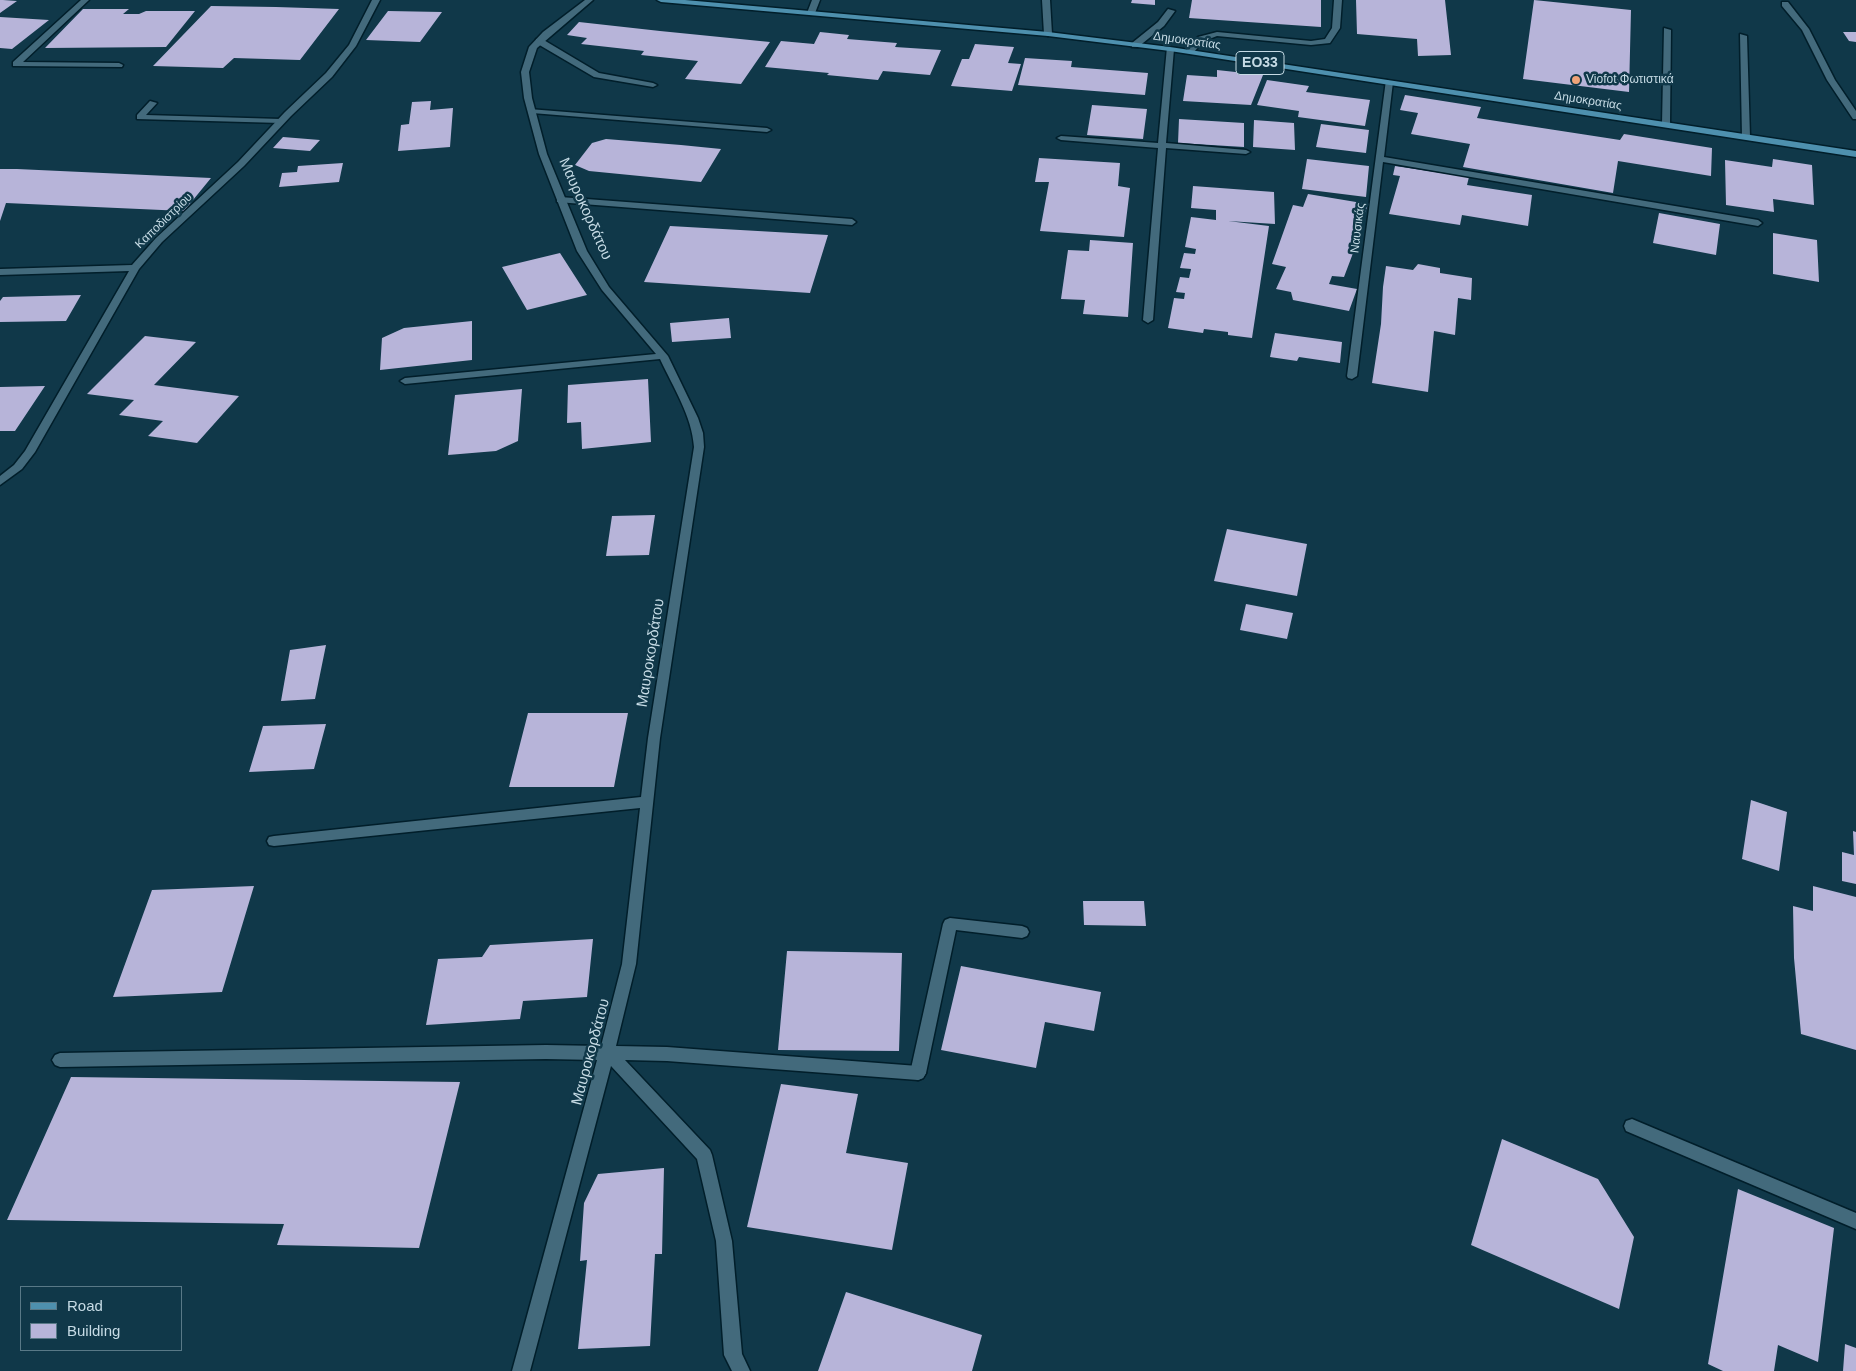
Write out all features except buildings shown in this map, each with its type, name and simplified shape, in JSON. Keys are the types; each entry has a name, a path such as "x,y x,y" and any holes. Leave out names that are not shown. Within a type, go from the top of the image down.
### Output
{"main road":[{"name":"Δημοκρατίας","path":"660,0 1048,34 1170,49 1856,154"}],"street":[{"path":"85,0 16,64 119,65"},
{"name":"Καποδιστρίου","path":"0,482 18,467 30,452 135,268 159,240 241,164 281,121 330,75 352,46 376,0"},
{"name":"Μαυροκορδάτου","path":"521,1371 609,1053 628,964 645,802 699,447 698,433 693,418 663,356 622,309 592,269 582,251 543,154 528,98 525,72 530,55 539,41 590,0"},
{"path":"811,13 816,0"},
{"path":"1046,0 1048,34"},
{"path":"1190,52 1201,39 1217,34 1310,42 1327,41 1336,28 1338,0"},
{"path":"1785,4 1805,29 1831,80 1856,117"},
{"path":"1135,45 1161,24 1170,11"},
{"path":"1666,124 1667,30"},
{"path":"1742,36 1746,136"},
{"path":"539,41 597,75 653,85"},
{"path":"1148,320 1170,49"},
{"name":"Ναυσικάς","path":"1352,376 1388,82"},
{"path":"153,103 140,117 281,121"},
{"path":"532,111 767,130"},
{"path":"1061,138 1246,152"},
{"path":"1379,159 1758,223"},
{"path":"560,200 852,222"},
{"path":"0,272 135,268"},
{"path":"405,380 663,356"},
{"path":"274,841 645,802"},
{"path":"60,1060 546,1052 717,1057 918,1073 950,924 1022,932"},
{"path":"609,1053 704,1155 724,1241 733,1355 741,1371"},
{"path":"1632,1126 1856,1221"}],"place":[{"name":"Viofot Φωτιστικά","path":"1576,80"}]}
